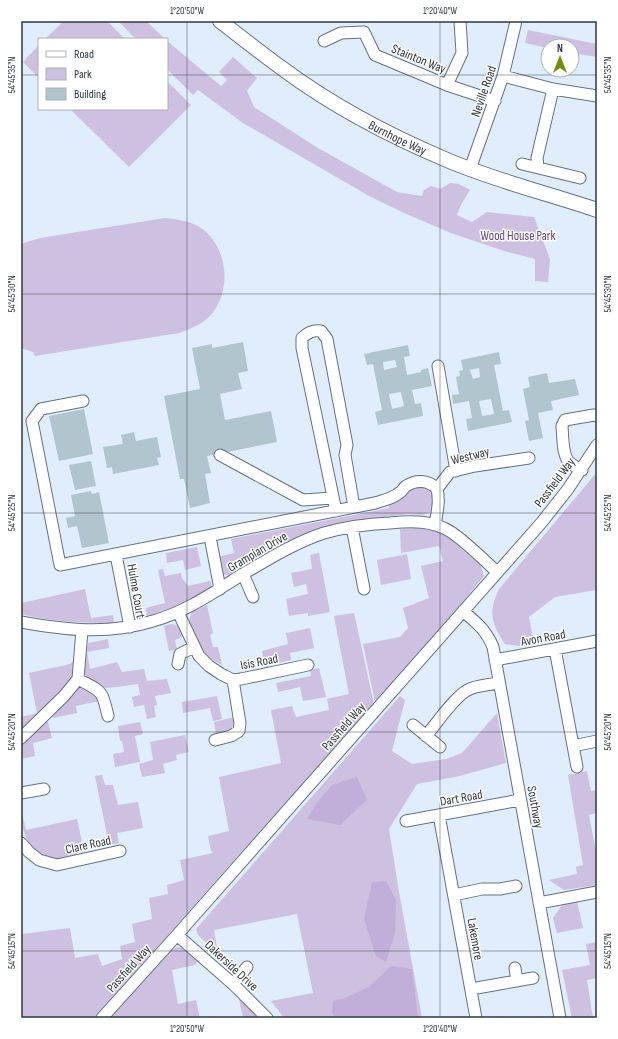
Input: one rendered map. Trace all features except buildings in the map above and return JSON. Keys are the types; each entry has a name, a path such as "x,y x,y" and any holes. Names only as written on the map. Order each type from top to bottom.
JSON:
{"main road":[{"name":"Burnhope Way","path":"220,21 283,70 348,111 392,135 470,169 597,210"}],"street":[{"name":"Stainton Way","path":"447,85 462,53 460,21"},
{"name":"Neville Road","path":"470,169 503,76 516,21"},
{"name":"Stainton Way","path":"324,41 341,33 364,32 375,55 447,85 495,101"},
{"path":"503,76 553,89 597,96"},
{"path":"538,167 537,158 553,89"},
{"path":"522,164 580,178"},
{"path":"336,510 302,348 302,338 307,333 314,330 321,331 327,339 347,445 344,455 354,507"},
{"path":"438,366 456,471"},
{"path":"83,401 41,410 32,421 60,565 390,499 415,482 432,483 437,489 439,505 435,525"},
{"path":"582,470 567,460 562,426 565,420 594,415 597,416"},
{"name":"Passfield Way","path":"102,1018 542,522 582,470 597,445"},
{"path":"220,455 303,500 333,498"},
{"name":"Westway","path":"437,489 450,472 476,466 528,458"},
{"name":"Grampian Drive","path":"21,622 42,626 82,630 130,628 178,612 298,544 325,533 352,527 409,521 435,525 451,532 497,572"},
{"path":"352,527 364,589"},
{"path":"211,542 220,589"},
{"name":"Hulme Court","path":"117,560 130,628"},
{"path":"243,574 253,597"},
{"name":"Southway","path":"463,611 477,622 488,635 492,647 560,1018"},
{"name":"Isis Road","path":"178,612 199,656 209,666 233,680 308,664"},
{"path":"21,738 64,696 78,679 82,630"},
{"name":"Avon Road","path":"495,660 597,641"},
{"path":"178,664 180,654 194,647"},
{"path":"555,649 577,767"},
{"path":"78,679 99,690 104,699 108,716"},
{"path":"215,740 231,736 238,731 240,723 233,680"},
{"path":"426,736 459,697 466,691 477,687 499,683"},
{"path":"413,725 440,747"},
{"path":"573,746 597,741"},
{"path":"21,793 44,789"},
{"name":"Dart Road","path":"406,821 520,800"},
{"name":"Lakemore","path":"439,815 476,1018"},
{"name":"Clare Road","path":"21,843 39,860 58,865 76,865 120,851"},
{"path":"454,895 482,889 500,890 516,886"},
{"path":"539,903 597,892"},
{"name":"Oakerside Drive","path":"177,935 233,984 267,1018"},
{"path":"233,984 247,967"},
{"path":"515,968 517,981"},
{"path":"471,989 533,978"}],"green space":[{"path":"64,21 107,21 124,38 46,38"},
{"path":"118,21 146,21 164,38 135,38"},
{"path":"528,30 567,38 540,38 540,46 525,43"},
{"path":"580,41 597,44 597,57 580,54"},
{"name":"Wood House Park","path":"168,42 221,86 227,80 219,72 233,57 257,78 247,91 254,107 318,148 397,192 422,196 424,190 431,186 440,189 450,183 459,184 470,190 457,215 472,222 487,212 534,217 550,259 548,282 535,281 535,259 504,251 451,233 404,213 369,196 243,123 198,90 193,95 168,70"},
{"path":"38,46 38,77 23,62"},
{"path":"168,82 191,105 129,167 71,110 168,110"},
{"path":"165,218 182,220 198,226 207,233 220,252 223,263 224,286 221,298 213,313 209,317 195,327 179,333 35,356 33,352 21,348 21,244 40,238"},
{"path":"597,472 597,590 555,597 529,617 534,644 519,646 505,644 494,623 492,611 499,589"},
{"path":"423,484 434,491 435,506 431,512 423,515 409,514 369,519 313,532 291,540 230,576 222,574 217,557 234,553 231,539 389,508 388,503 405,494 411,488"},
{"path":"422,527 438,532 451,540 481,566 484,576 375,702 363,644 400,637 408,628 403,608 429,598 421,566 443,561 439,546 401,553 400,529"},
{"path":"197,547 201,566 185,570 183,560 167,563 166,553"},
{"path":"319,553 330,612 308,616 308,613 289,616 286,599 308,594 306,584 294,587 291,573 312,569 310,555"},
{"path":"407,554 411,579 381,585 377,560"},
{"path":"163,569 165,576 181,573 182,578 188,586 210,581 212,587 180,604 147,616 146,608 165,603 158,570"},
{"path":"85,589 91,618 113,615 114,623 67,622 21,614 21,603"},
{"path":"207,605 213,633 210,635 213,647 218,647 222,665 204,655 188,621 192,612"},
{"path":"354,613 374,704 228,867 96,1018 21,1018 21,934 70,928 75,958 98,954 102,966 122,959 120,946 135,942 132,924 152,919 149,898 168,894 167,885 184,880 180,860 213,853 211,851 208,836 229,831 219,777 281,763 271,710 292,706 296,717 329,710 327,699 349,694 334,616"},
{"path":"171,624 178,626 184,636 175,640 177,650 169,651 164,626"},
{"path":"310,628 314,648 290,653 291,660 269,665 266,670 262,651 288,644 286,633"},
{"path":"108,639 109,648 87,652 90,669 117,662 122,672 144,669 147,681 167,679 171,693 155,696 157,705 154,706 156,717 147,719 144,705 134,707 132,697 140,695 138,684 105,688 92,682 85,674 84,671 88,643"},
{"path":"74,660 75,671 65,691 21,734 21,717 37,713 29,673 70,664"},
{"path":"319,668 326,697 303,701 300,687 278,692 276,683 311,676 310,670"},
{"path":"78,688 90,692 100,701 76,706 77,713 53,718 52,716"},
{"path":"217,696 222,719 213,721 210,708 183,713 182,702"},
{"path":"400,696 405,700 392,751 412,764 446,759 462,753 497,713 506,763 460,776 417,784 389,829 422,1018 284,1018 271,1001 313,993 297,914 214,930 218,954 198,935 196,929"},
{"path":"235,717 233,726 230,730 216,736 214,722"},
{"path":"44,722 48,722 52,738 33,743 35,756 21,759 21,747 27,738"},
{"path":"140,722 143,734 135,736 140,762 115,767 113,754 124,752 122,741 120,741 118,726"},
{"path":"185,735 189,752 176,755 177,760 163,764 165,773 142,777 139,764 153,760 150,742"},
{"path":"587,771 591,791 597,790 597,813 589,815 597,857 597,885 564,890 549,880 577,874 576,867 583,865 568,775"},
{"path":"102,775 105,785 113,785 118,805 138,802 143,828 117,833 119,843 109,845 95,776"},
{"path":"21,810 26,830 77,819 84,851 59,858 41,855 30,844 26,836 21,819"},
{"path":"577,901 583,928 557,933 553,918 562,905"},
{"path":"597,942 597,978 587,980 593,1018 572,1018 562,970 590,965 586,944"},
{"path":"177,947 183,948 198,960 195,965 172,970 178,1004 196,1000 200,1018 111,1018 166,954"},
{"path":"239,999 241,999 263,1018 243,1018"}],"shaded area":[{"path":"357,777 367,800 340,825 307,819 316,804 332,785"},
{"path":"386,881 396,900 395,933 386,962 376,956 364,919 372,882"},
{"path":"391,966 412,969 418,1018 335,1018 332,1012 333,1001 345,998 369,987"}]}
